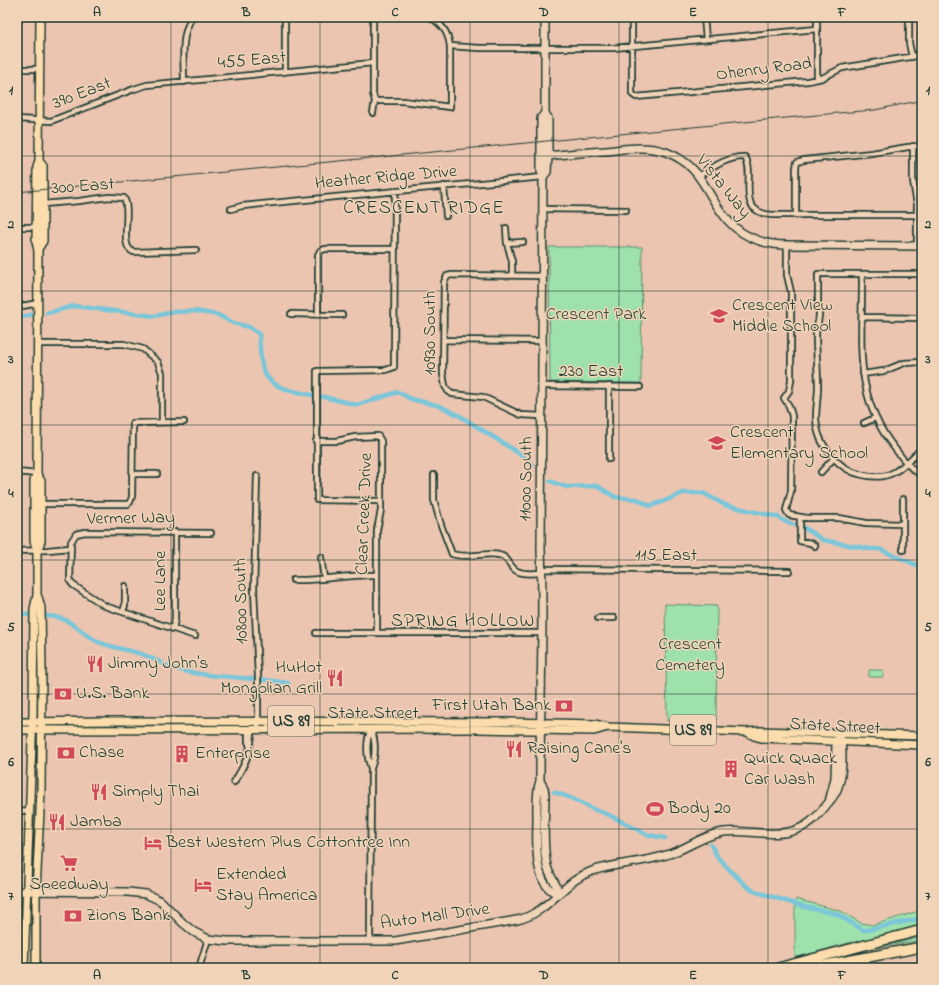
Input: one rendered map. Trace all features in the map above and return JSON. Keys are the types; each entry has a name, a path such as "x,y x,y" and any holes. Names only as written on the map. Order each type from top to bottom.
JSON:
{"highway":[{"path":"778,968 922,930"},
{"path":"809,968 922,947"}],"main road":[{"path":"24,968 32,730 34,609 37,595 37,551 34,541 34,481 37,474 38,249 36,241 36,167 39,161 40,17"},
{"path":"38,249 43,240 43,166 39,161"},
{"path":"37,474 41,481 41,542 37,551"},
{"path":"36,968 36,891 41,791 41,608 37,595"},
{"path":"34,618 37,625 37,644 41,647"},
{"path":"157,729 174,726 221,726 224,725 226,721"},
{"name":"State Street","path":"17,722 226,721 254,726 371,729 594,724 608,727 922,736"},
{"name":"State Street","path":"17,730 157,729 254,726 314,722 540,726"},
{"name":"State Street","path":"747,732 757,738 922,745"},
{"path":"914,745 916,741 922,741"}],"street":[{"path":"184,82 184,39 192,17"},
{"path":"285,17 285,72"},
{"path":"373,17 373,94 375,101 373,113"},
{"path":"375,101 398,101 450,107 449,40 445,29 438,22 429,17"},
{"name":"11000 South","path":"543,177 547,172 548,156 548,118 545,113 545,17"},
{"path":"632,17 632,47"},
{"path":"704,17 706,39"},
{"path":"817,17 817,79"},
{"path":"909,17 909,43 912,57"},
{"path":"450,46 479,48 613,48 817,29"},
{"name":"Ohenry Road","path":"632,47 632,94 634,97 804,82 817,79 842,68 922,55"},
{"name":"455 East","path":"134,88 147,85 373,64"},
{"path":"17,69 40,69"},
{"name":"390 East","path":"17,119 51,121 134,88"},
{"name":"11000 South","path":"545,113 541,118 541,171 543,177 542,633 540,781 537,791 537,852 538,863 547,886 552,891 560,894"},
{"path":"913,146 913,181 917,199 919,246"},
{"path":"796,215 796,168 798,162 804,160 922,146"},
{"name":"Vista Way","path":"548,156 630,148 648,148 675,156 699,176 722,213 735,228 745,235 761,242 787,246 919,246"},
{"path":"699,176 728,160 745,157 748,164 748,195 756,209 768,215 917,215"},
{"name":"Heather Ridge Drive","path":"232,209 242,206 543,177"},
{"path":"444,186 446,216"},
{"path":"381,501 317,500 317,371 386,370 394,367 395,191"},
{"name":"300 East","path":"43,204 109,197 124,198 126,200 127,212 127,248 130,251 196,250"},
{"path":"543,209 626,210"},
{"path":"17,226 36,227"},
{"path":"506,228 507,243 512,257 512,275 543,276"},
{"path":"507,243 523,242"},
{"path":"787,246 787,272 791,292 791,382 789,391 784,398 790,406 792,416 791,491 786,510 789,515 800,517 839,518 873,524 903,524"},
{"path":"318,314 318,255 320,251 325,249 395,249"},
{"path":"922,274 818,274 819,314 816,329 818,389 816,423 819,436 823,444 834,458 849,471 861,475 881,476 892,474 907,463 922,448"},
{"path":"862,274 861,354 866,392 875,418 889,442 907,463 922,475"},
{"name":"10930 South","path":"512,275 452,275 447,276 444,280 444,382 450,393 455,395 483,397 521,415 542,416"},
{"path":"17,307 38,303"},
{"path":"291,314 342,314"},
{"path":"862,317 922,318"},
{"path":"444,340 543,341"},
{"path":"38,344 124,344 143,349 158,362 162,373 162,422"},
{"path":"863,374 884,372 904,363 922,362"},
{"name":"230 East","path":"542,386 640,387"},
{"path":"609,386 609,459"},
{"path":"864,423 875,418"},
{"path":"41,504 128,504 132,500 133,423 184,422"},
{"name":"Clear Creek Drive","path":"316,441 337,441 355,436 378,436 381,443 381,513 378,526 377,633"},
{"path":"822,472 834,458"},
{"path":"17,472 37,474"},
{"path":"132,474 157,474"},
{"name":"115 East","path":"434,475 434,500 441,525 452,554 465,556 498,555 505,557 516,571 523,573 542,571 789,571"},
{"name":"10800 South","path":"234,782 245,763 250,748 248,740 254,726 258,682 254,590 257,476"},
{"path":"903,499 903,550"},
{"path":"800,517 800,541 809,542 815,546"},
{"name":"Vermer Way","path":"17,551 70,548 76,534 85,532 211,533"},
{"name":"Lee Lane","path":"173,628 175,619 175,532"},
{"path":"70,548 71,583 105,606 195,636"},
{"path":"322,557 324,578"},
{"path":"293,580 356,574 377,575"},
{"path":"123,612 125,605 125,586"},
{"path":"598,618 614,618"},
{"path":"316,633 542,633"},
{"path":"370,941 371,768 368,761 368,736 371,729"},
{"name":"Auto Mall Drive","path":"17,892 128,892 146,894 161,901 188,928 208,939 227,941 395,941 524,919 542,909 572,882 592,871 677,852 712,834 728,832 778,833 805,826 815,819 837,792 841,777 839,733"},
{"path":"17,811 29,811"},
{"path":"17,886 26,891"},
{"path":"199,968 208,939"}],"green space":[{"name":"Crescent Park","path":"549,247 642,247 641,383 550,382"},
{"name":"Crescent Cemetery","path":"665,604 717,606 716,723 667,721"},
{"path":"869,670 883,670 883,677 869,677"},
{"path":"796,899 841,911 861,923 873,925 922,910 922,927 853,944 852,942 795,958"},
{"path":"922,937 922,940 875,948"}],"waterway":[{"path":"47,313 74,306 154,316 174,312 195,311 218,315 233,323 249,327 259,334 263,369 266,376 271,381 291,391 313,395"},
{"path":"17,318 31,315"},
{"path":"320,396 357,405 398,392 411,399 440,406 460,416 517,452 533,465"},
{"path":"550,481 566,487 597,486 615,497 637,499 650,506 683,493 703,493 725,505 778,517 795,525"},
{"path":"803,527 823,540 870,549 879,549 921,567"},
{"path":"17,613 29,615"},
{"path":"45,616 55,617 69,622 101,643 142,654 176,669 218,676 288,683"},
{"path":"554,792 609,815 648,835 665,838"},
{"path":"711,845 718,858 746,886 754,891 805,907 837,914 863,930 922,918"}],"tram line":[{"path":"17,192 875,110 922,100"}],"place":[{"name":"Crescent View Middle School","path":"719,316"},
{"name":"Crescent Elementary School","path":"717,443"},
{"name":"Jimmy John's","path":"95,664"},
{"name":"HuHot Mongolian Grill","path":"335,678"},
{"name":"U.S. Bank","path":"63,694"},
{"name":"First Utah Bank","path":"564,706"},
{"name":"Raising Cane's","path":"514,749"},
{"name":"Chase","path":"66,753"},
{"name":"Enterprise","path":"182,754"},
{"name":"Quick Quack Car Wash","path":"731,769"},
{"name":"Simply Thai","path":"99,792"},
{"name":"Body 20","path":"655,809"},
{"name":"Jamba","path":"57,822"},
{"name":"Best Western Plus Cottontree Inn","path":"153,843"},
{"name":"Speedway","path":"69,863"},
{"name":"Extended Stay America","path":"203,885"},
{"name":"Zions Bank","path":"73,916"}],"district":[{"name":"CRESCENT RIDGE","path":"424,208"},
{"name":"SPRING HOLLOW","path":"463,621"}]}
